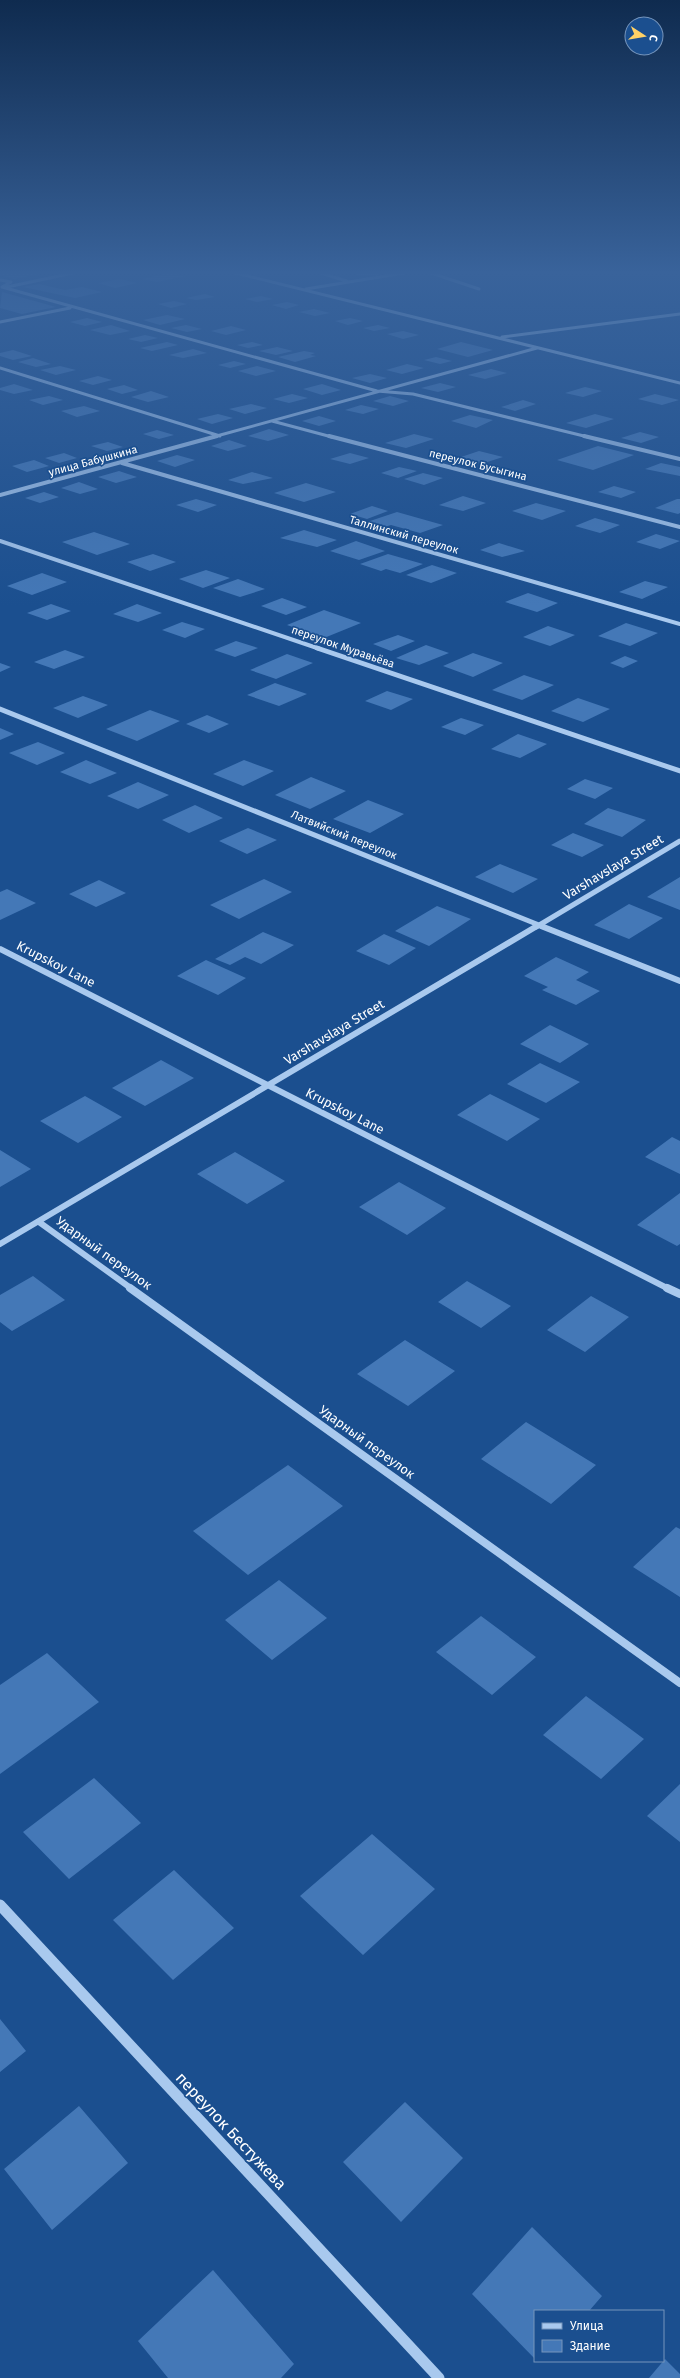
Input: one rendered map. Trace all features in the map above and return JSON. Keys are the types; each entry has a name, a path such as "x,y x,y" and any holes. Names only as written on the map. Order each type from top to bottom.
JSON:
{"street":[{"path":"52,384 220,436"},
{"path":"352,384 378,391 413,394 680,459"},
{"name":"улица Бабушкина","path":"0,495 122,463 404,384"},
{"name":"переулок Бусыгина","path":"272,421 680,527"},
{"name":"Таллинский переулок","path":"122,463 680,624"},
{"name":"переулок Муравьёва","path":"0,541 680,771"},
{"name":"Латвийский переулок","path":"0,709 680,981"},
{"name":"Varshavslaya Street","path":"0,1244 680,841"},
{"name":"Krupskoy Lane","path":"0,949 680,1294"},
{"name":"Ударный переулок","path":"39,1222 680,1683"},
{"name":"переулок Бестужева","path":"0,1905 439,2378"}],"building":[{"path":"14,384 33,390 14,394 0,390 0,388"},
{"path":"322,384 341,390 322,395 303,389"},
{"path":"436,384 456,387 438,392 421,388"},
{"path":"124,385 138,390 122,394 107,389"},
{"path":"585,387 602,391 583,397 565,393"},
{"path":"151,391 169,397 148,402 131,397"},
{"path":"292,394 308,398 289,403 273,399"},
{"path":"655,394 679,400 662,405 638,399"},
{"path":"49,396 63,400 43,405 29,400"},
{"path":"390,396 409,401 393,406 373,401"},
{"path":"523,400 536,404 515,411 501,407"},
{"path":"251,404 267,408 245,414 229,409"},
{"path":"361,405 379,409 363,414 345,410"},
{"path":"84,406 100,411 77,417 61,411"},
{"path":"218,414 233,418 212,424 197,419"},
{"path":"595,414 614,419 586,428 566,423"},
{"path":"470,415 493,420 476,428 451,421"},
{"path":"319,416 336,421 319,426 302,421"},
{"path":"269,429 289,435 268,441 248,436"},
{"path":"157,430 174,435 159,439 143,434"},
{"path":"640,432 659,437 641,443 621,438"},
{"path":"414,434 434,439 406,448 385,443"},
{"path":"229,440 247,446 228,451 211,446"},
{"path":"108,442 123,447 107,451 91,446"},
{"path":"598,446 634,455 593,470 557,460"},
{"path":"479,451 503,457 481,464 458,458"},
{"path":"64,453 77,458 59,463 45,458"},
{"path":"350,453 369,458 350,464 330,459"},
{"path":"177,455 195,460 175,467 157,461"},
{"path":"34,460 49,466 27,472 12,466"},
{"path":"661,463 680,467 680,476 645,469"},
{"path":"399,467 417,471 398,478 381,473"},
{"path":"119,471 137,477 116,483 98,477"},
{"path":"252,472 273,478 243,484 228,480"},
{"path":"423,473 443,478 424,485 404,479"},
{"path":"79,482 98,489 80,494 61,488"},
{"path":"306,483 336,492 304,502 274,493"},
{"path":"614,486 636,492 621,498 598,492"},
{"path":"44,492 59,497 40,503 25,498"},
{"path":"463,496 486,503 463,511 439,505"},
{"path":"196,499 217,505 198,512 176,505"},
{"path":"680,499 680,513 678,514 655,508"},
{"path":"536,503 566,511 542,520 512,511"},
{"path":"372,506 388,511 367,519 350,514"},
{"path":"397,512 443,525 420,533 391,525 381,528 364,523"},
{"path":"595,518 620,525 600,533 575,526"},
{"path":"304,530 337,540 317,547 280,538"},
{"path":"94,532 130,544 97,555 62,542"},
{"path":"656,534 680,541 660,549 636,542"},
{"path":"356,541 385,551 359,560 330,551"},
{"path":"499,543 525,551 502,557 480,550"},
{"path":"153,554 176,562 150,571 127,562"},
{"path":"388,554 423,564 400,573 386,569 381,571 360,564"},
{"path":"432,565 457,573 431,583 406,575"},
{"path":"206,570 230,578 203,588 179,579"},
{"path":"42,573 67,582 32,595 7,586"},
{"path":"238,579 265,589 240,597 213,588"},
{"path":"645,581 668,587 642,599 619,592"},
{"path":"528,593 558,603 537,612 505,602"},
{"path":"282,598 307,607 286,615 261,606"},
{"path":"51,604 71,611 47,620 27,613"},
{"path":"137,604 162,613 138,622 113,614"},
{"path":"324,610 361,623 324,638 287,625"},
{"path":"182,622 205,629 185,638 162,630"},
{"path":"626,623 658,633 630,646 598,636"},
{"path":"548,626 575,635 550,646 523,637"},
{"path":"398,635 415,641 391,651 373,644"},
{"path":"236,641 258,648 235,657 214,650"},
{"path":"426,645 449,653 419,665 396,658"},
{"path":"65,650 85,657 54,669 34,662"},
{"path":"473,653 503,663 473,677 443,666"},
{"path":"287,654 313,663 276,679 250,670"},
{"path":"625,656 638,661 623,668 610,663"},
{"path":"0,663 11,667 0,672"},
{"path":"524,675 554,685 522,700 492,690"},
{"path":"275,683 307,694 279,706 247,695"},
{"path":"387,691 413,699 391,710 365,701"},
{"path":"83,696 108,705 78,718 53,708"},
{"path":"578,698 610,709 583,722 551,711"},
{"path":"150,710 180,721 137,741 106,729"},
{"path":"207,715 229,724 209,733 186,724"},
{"path":"461,718 484,725 465,735 441,727"},
{"path":"0,728 14,734 0,740"},
{"path":"518,734 547,744 520,758 491,749"},
{"path":"38,742 65,753 37,765 9,753"},
{"path":"86,760 117,773 90,784 60,772"},
{"path":"244,760 274,771 243,786 213,774"},
{"path":"311,777 346,791 310,809 275,795"},
{"path":"585,779 613,788 595,799 567,789"},
{"path":"138,782 169,795 138,809 107,796"},
{"path":"368,800 404,814 370,833 333,819"},
{"path":"195,805 223,818 189,833 162,820"},
{"path":"608,808 646,820 622,837 584,824"},
{"path":"248,828 277,840 247,854 219,841"},
{"path":"573,833 604,845 582,857 551,845"},
{"path":"500,864 538,879 513,893 475,877"},
{"path":"680,877 680,910 647,897"},
{"path":"264,879 292,892 239,919 210,905"},
{"path":"99,880 126,893 96,907 69,894"},
{"path":"7,889 36,903 0,920 0,892"},
{"path":"629,904 663,918 629,939 594,925"},
{"path":"437,906 471,919 429,946 395,931"},
{"path":"263,932 294,945 261,964 245,957 230,965 215,959"},
{"path":"384,934 416,948 389,965 356,951"},
{"path":"556,957 589,972 576,980 600,991 576,1005 542,990 548,987 524,976"},
{"path":"206,960 246,978 218,995 177,976"},
{"path":"550,1025 589,1044 560,1063 520,1044"},
{"path":"161,1060 194,1078 145,1106 112,1088"},
{"path":"540,1063 580,1082 546,1103 507,1084"},
{"path":"490,1094 540,1119 507,1141 457,1115"},
{"path":"85,1096 122,1117 78,1143 40,1121"},
{"path":"672,1137 680,1141 680,1174 645,1157"},
{"path":"0,1150 31,1169 0,1187"},
{"path":"235,1152 285,1181 247,1204 197,1174"},
{"path":"399,1182 446,1208 407,1235 359,1207"},
{"path":"680,1193 680,1244 677,1246 637,1225"},
{"path":"33,1276 65,1300 12,1331 0,1322 0,1295"},
{"path":"467,1281 511,1306 481,1328 438,1302"},
{"path":"591,1296 629,1317 585,1352 547,1330"},
{"path":"405,1340 455,1371 408,1406 357,1374"},
{"path":"526,1422 596,1465 551,1504 481,1459"},
{"path":"288,1465 343,1506 248,1575 193,1531"},
{"path":"676,1527 680,1529 680,1597 633,1567"},
{"path":"279,1580 327,1618 272,1660 225,1620"},
{"path":"481,1616 536,1657 492,1695 436,1652"},
{"path":"47,1653 99,1702 0,1774 0,1685"},
{"path":"586,1696 644,1739 601,1779 543,1735"},
{"path":"94,1778 141,1823 69,1879 23,1832"},
{"path":"680,1784 680,1842 647,1816"},
{"path":"372,1834 435,1889 363,1955 300,1896"},
{"path":"174,1870 234,1928 173,1980 113,1920"},
{"path":"0,2019 26,2051 0,2072"},
{"path":"405,2102 463,2158 401,2222 343,2162"},
{"path":"79,2106 128,2163 52,2230 4,2169"},
{"path":"532,2227 602,2296 590,2310 534,2310 534,2358 472,2294"},
{"path":"213,2270 294,2364 281,2378 168,2378 138,2341"},
{"path":"665,2359 680,2374 680,2378 649,2378"}]}
